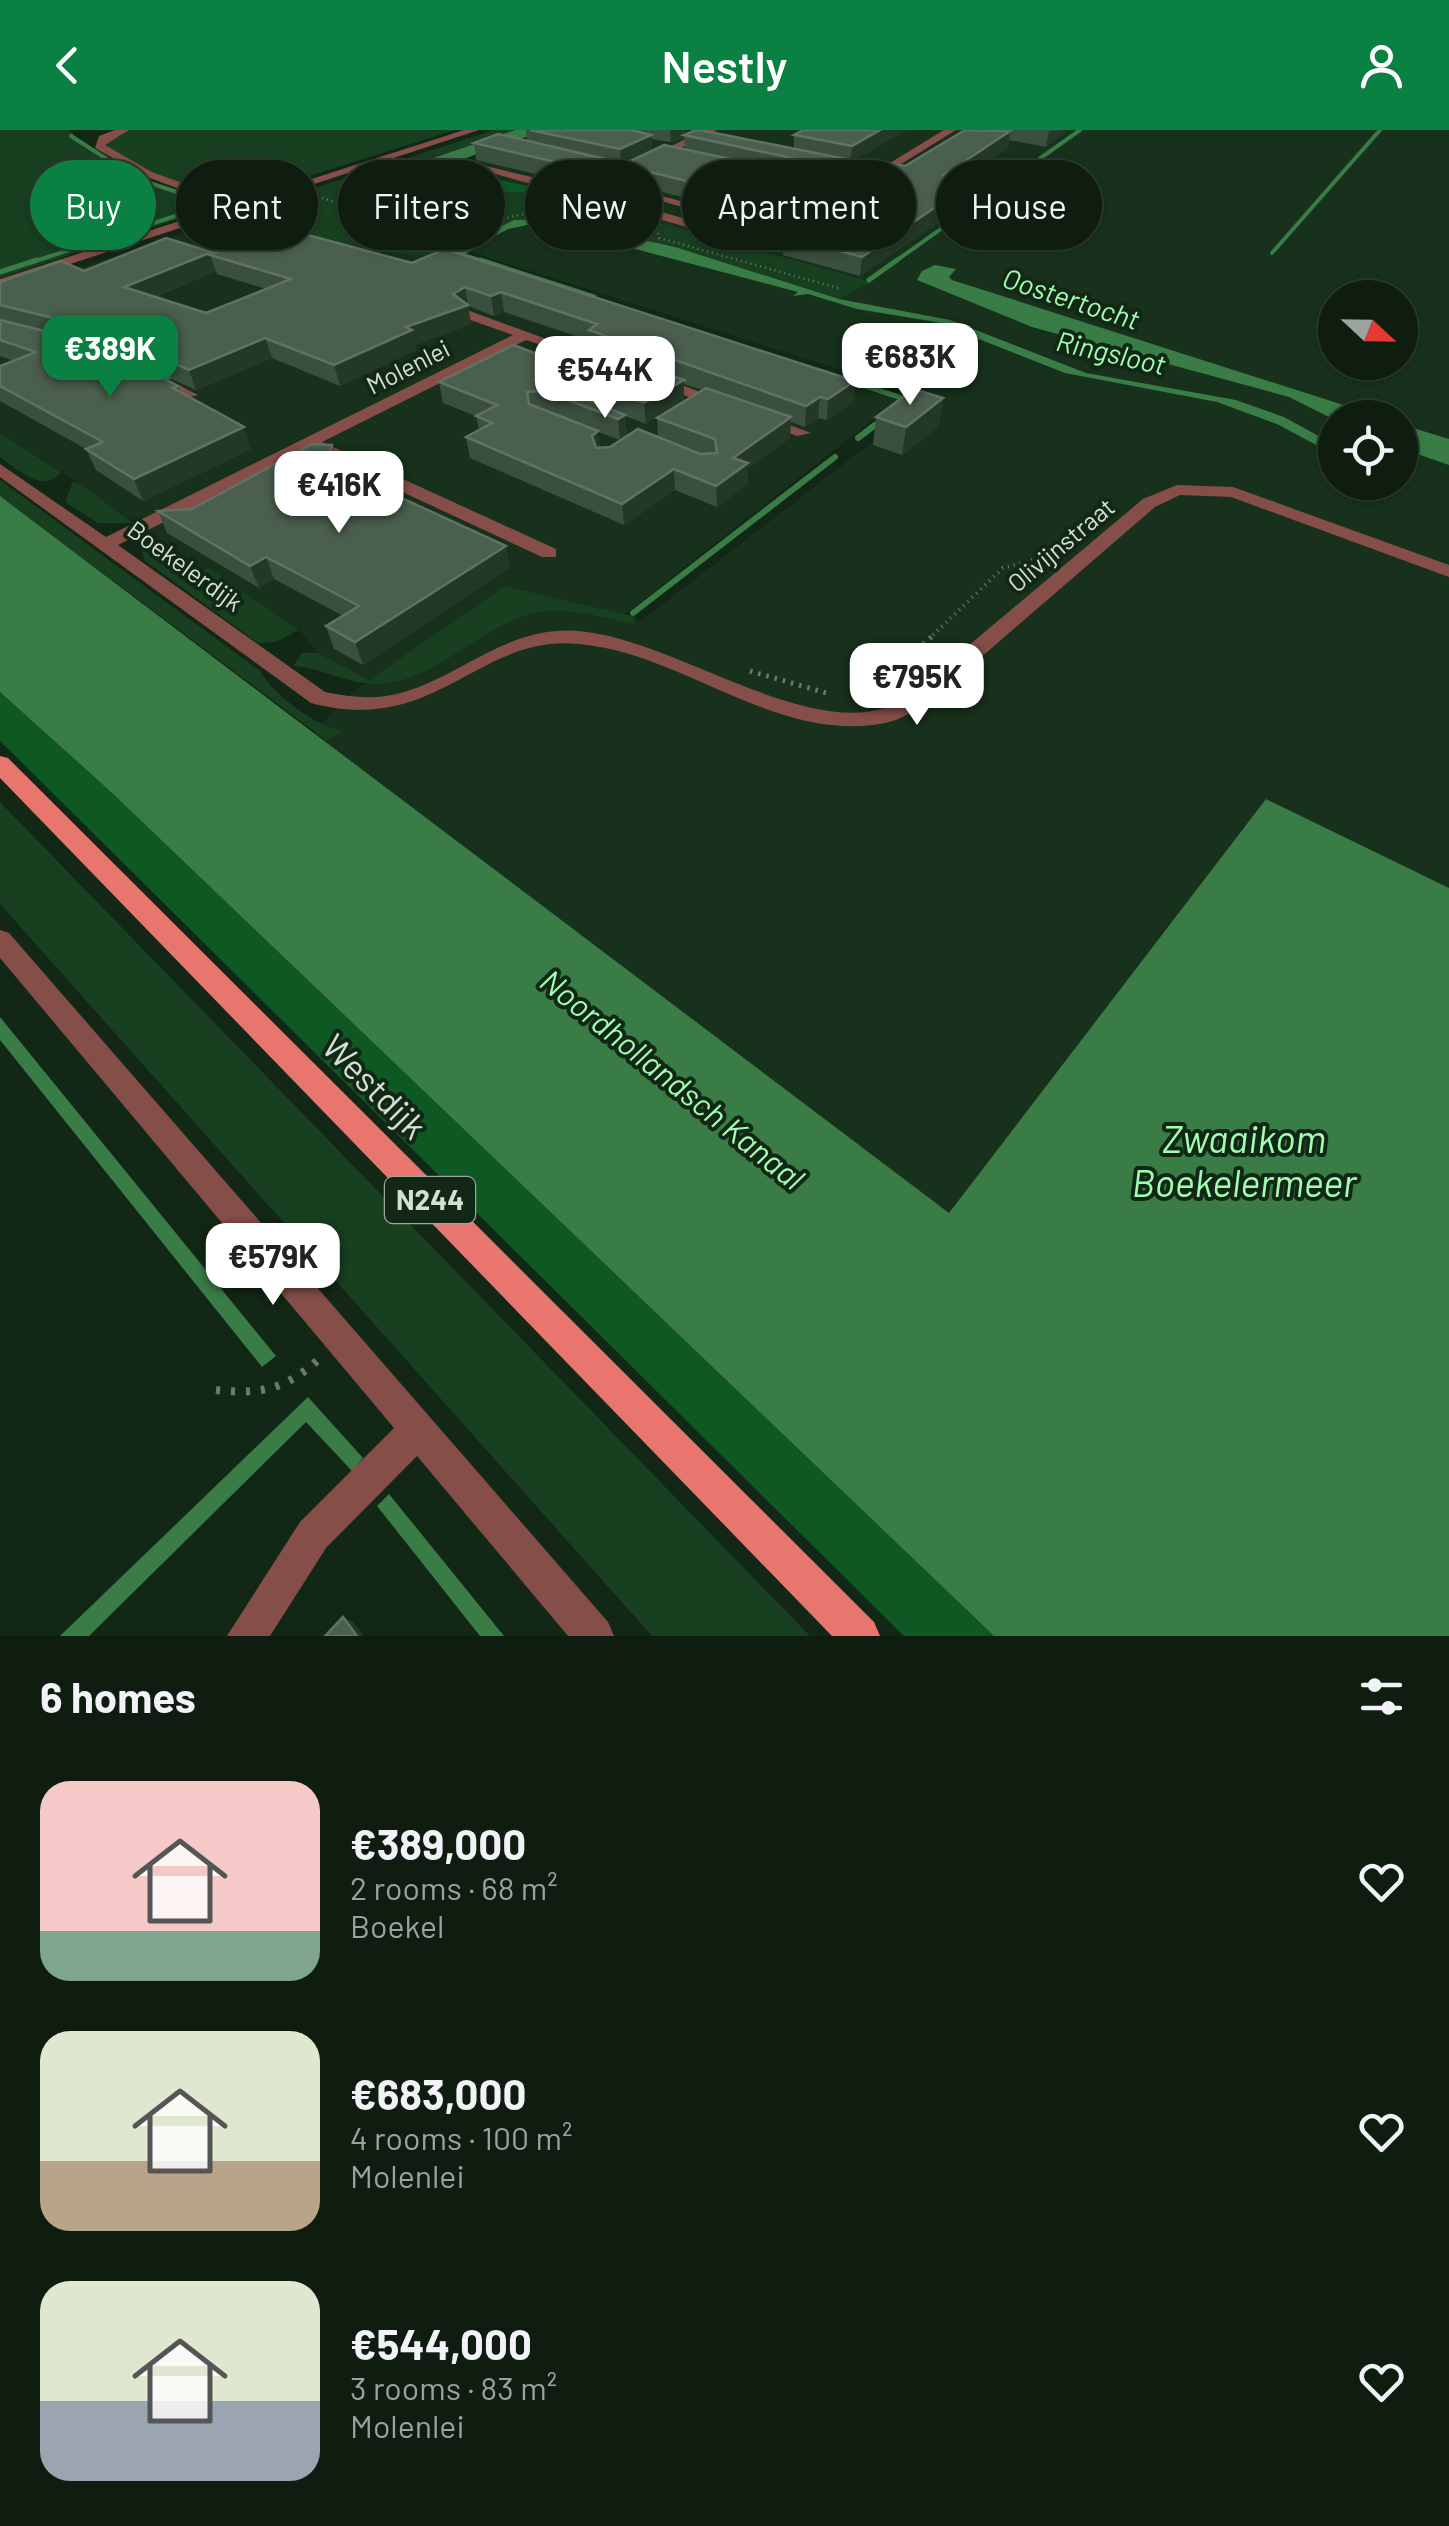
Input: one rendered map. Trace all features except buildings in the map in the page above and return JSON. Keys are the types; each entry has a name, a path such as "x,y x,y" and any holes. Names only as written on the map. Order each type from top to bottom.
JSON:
{"main road":[{"name":"Westdijk","path":"0,764 860,1636"}],"street":[{"path":"124,130 94,141 148,174 176,184"},
{"path":"318,180 474,130"},
{"path":"901,160 951,130"},
{"path":"658,160 692,139 712,136"},
{"path":"650,160 668,154"},
{"path":"662,217 680,222"},
{"path":"0,283 176,226"},
{"name":"Molenlei","path":"467,314 598,360"},
{"name":"Molenlei","path":"108,543 313,444 526,334"},
{"path":"128,366 190,396"},
{"path":"633,372 697,402 803,433"},
{"path":"313,444 548,553"},
{"name":"Boekelerdijk","path":"0,469 108,543 318,698 338,704"},
{"name":"Olivijnstraat","path":"338,704 368,708 409,700 522,641 574,636 669,661 810,712 860,719 888,716 919,699 1149,503 1176,490 1234,492 1449,571"},
{"path":"0,940 594,1636"},
{"path":"247,1636 312,1535 418,1430"}],"path":[{"path":"318,196 458,238 494,222 525,216"},
{"path":"680,222 657,236 838,288"},
{"path":"216,1390 257,1396 296,1382 340,1338"}],"shaded area":[{"path":"0,130 69,130 110,160 30,160 30,250 85,250 0,278"},
{"path":"130,130 455,130 360,160 338,160 338,167 318,173 318,160 176,160 176,183 156,176 156,160 127,160 101,144"},
{"path":"494,130 515,130 428,160 401,160"},
{"path":"552,130 1449,130 1449,1562 935,1229 306,743 342,701 369,681 318,653 299,630 209,568 201,572 81,484 0,433 0,293 134,250 156,250 156,243 176,236 176,250 318,250 318,210 338,216 338,250 441,250 898,400 624,615 641,621 929,398 465,250 505,250 505,160 468,160"},
{"path":"338,181 338,246 318,240 318,187"},
{"path":"505,181 525,186 525,192 505,192"},
{"path":"156,185 176,192 176,220 156,226"},
{"path":"505,192 525,192 525,222 505,224"},
{"path":"662,223 682,229 682,249 662,244"},
{"path":"374,250 454,250 439,258"},
{"path":"684,250 758,250 871,282 839,299"},
{"path":"0,433 61,472 46,481 22,473 0,457"},
{"path":"0,480 260,671 297,709 344,731 327,741 0,496"},
{"path":"73,482 133,523 98,523 65,502"},
{"path":"150,535 201,571 209,568 299,630 276,642 258,643 144,560 141,548"},
{"path":"505,586 636,617 632,624 564,611 522,617 429,669 389,683 352,681 293,666 302,653 318,653 369,680"},
{"path":"0,692 112,793 994,1636 904,1636 0,741"},
{"path":"0,802 810,1636 652,1636 0,904"}],"water":[{"path":"515,130 553,130 461,160 428,160"},
{"path":"525,220 525,225 505,231 505,224"},
{"path":"662,244 675,247 839,299 950,320 1086,373 1236,400 1284,417 1318,436 1318,446 1277,424 1217,402 1065,373 936,322 857,309 808,294 793,296 798,292 639,250 662,250"},
{"path":"935,265 956,269 949,277 952,280 1328,400 1318,400 1318,412 1289,397 1032,327 917,280 922,271"},
{"path":"1418,430 1449,439 1449,465 1418,454"},
{"path":"0,496 949,1213 1266,799 1449,888 1449,1636 994,1636 112,793 0,692"},
{"path":"0,1017 276,1356 262,1367 0,1040"},
{"path":"308,1397 363,1458 352,1471 306,1422 89,1636 60,1636"},
{"path":"389,1494 504,1636 480,1636 377,1506"}],"waterway":[{"path":"893,263 1080,130"},
{"path":"1272,253 1380,130"},
{"path":"29,263 213,204 138,179 71,136"},
{"path":"468,250 461,254 488,263"},
{"path":"0,272 37,260"},
{"path":"480,260 594,297"},
{"path":"869,280 897,260"},
{"path":"847,380 908,400 904,403"},
{"path":"871,428 884,418"},
{"path":"858,438 875,425"},
{"path":"633,613 835,457"}],"water label":[{"name":"Oostertocht","path":"1071,299"},
{"name":"Ringsloot","path":"1111,353"},
{"name":"Noordhollandsch Kanaal","path":"672,1080"},
{"name":"Zwaaikom Boekelermeer","path":"1244,1162"}]}
